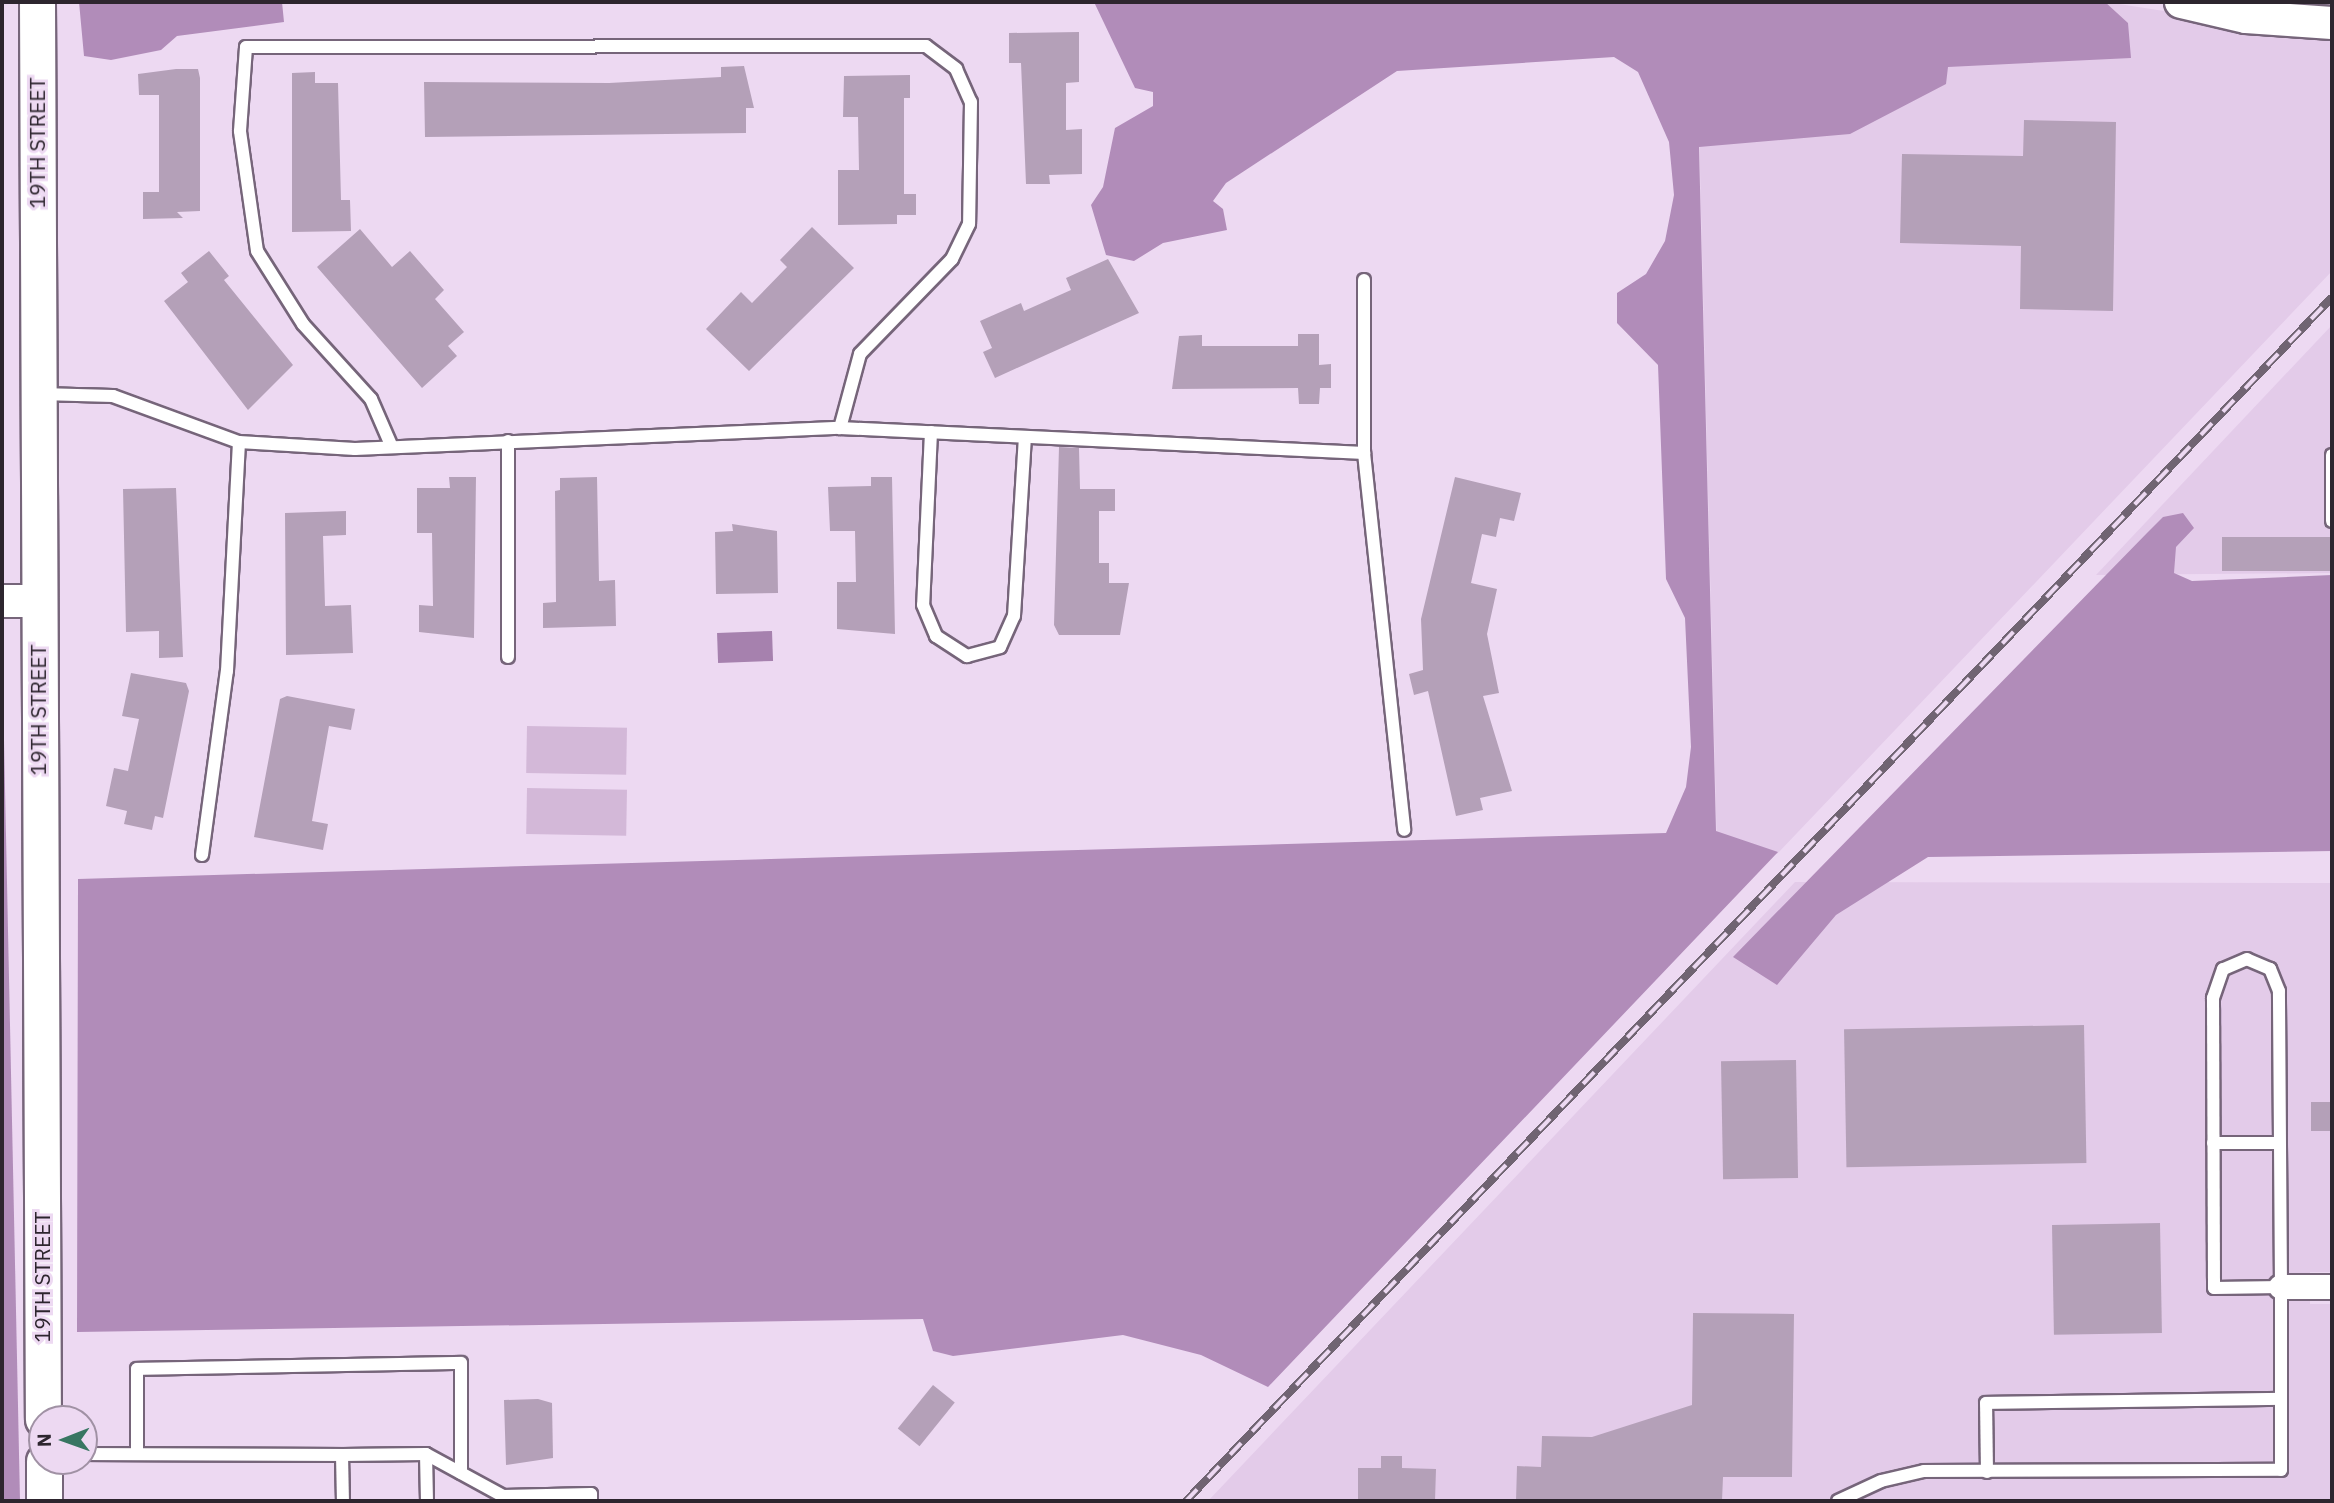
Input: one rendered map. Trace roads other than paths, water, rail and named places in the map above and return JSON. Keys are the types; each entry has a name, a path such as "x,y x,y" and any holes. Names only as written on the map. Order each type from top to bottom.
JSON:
{"main road":[{"name":"19TH STREET","path":"37,2 37,601 43,1405"},
{"path":"44,1475 44,1501"}],"street":[{"path":"2181,2 2246,17 2332,23"},
{"path":"2,601 37,601"},
{"path":"2281,1287 2332,1287"}],"lane":[{"path":"391,445 371,399 303,324 257,251 240,131 246,47 926,47 956,69 971,102 969,224 952,259 860,354 840,428"},
{"path":"1364,280 1364,453 1404,830"},
{"path":"37,394 113,396 239,442 391,445 840,428 1364,453"},
{"path":"931,432 923,605 936,636 967,656 1000,647 1014,616 1025,437"},
{"path":"508,441 508,657"},
{"path":"202,855 227,671 239,442"},
{"path":"2332,455 2332,521"},
{"path":"1838,1501 1903,1475 2281,1470 2281,1287 2278,987 2268,967 2248,959 2226,967 2214,985 2214,1288 2281,1287"},
{"path":"2213,1143 2279,1143"},
{"path":"137,1454 137,1369 461,1363 461,1473"},
{"path":"1987,1472 1986,1403 2280,1399"},
{"path":"98,1454 426,1454 503,1499 591,1494 591,1501"},
{"path":"426,1454 426,1501"},
{"path":"342,1455 343,1501"}],"railway":[{"path":"1186,1501 2332,297"}]}
